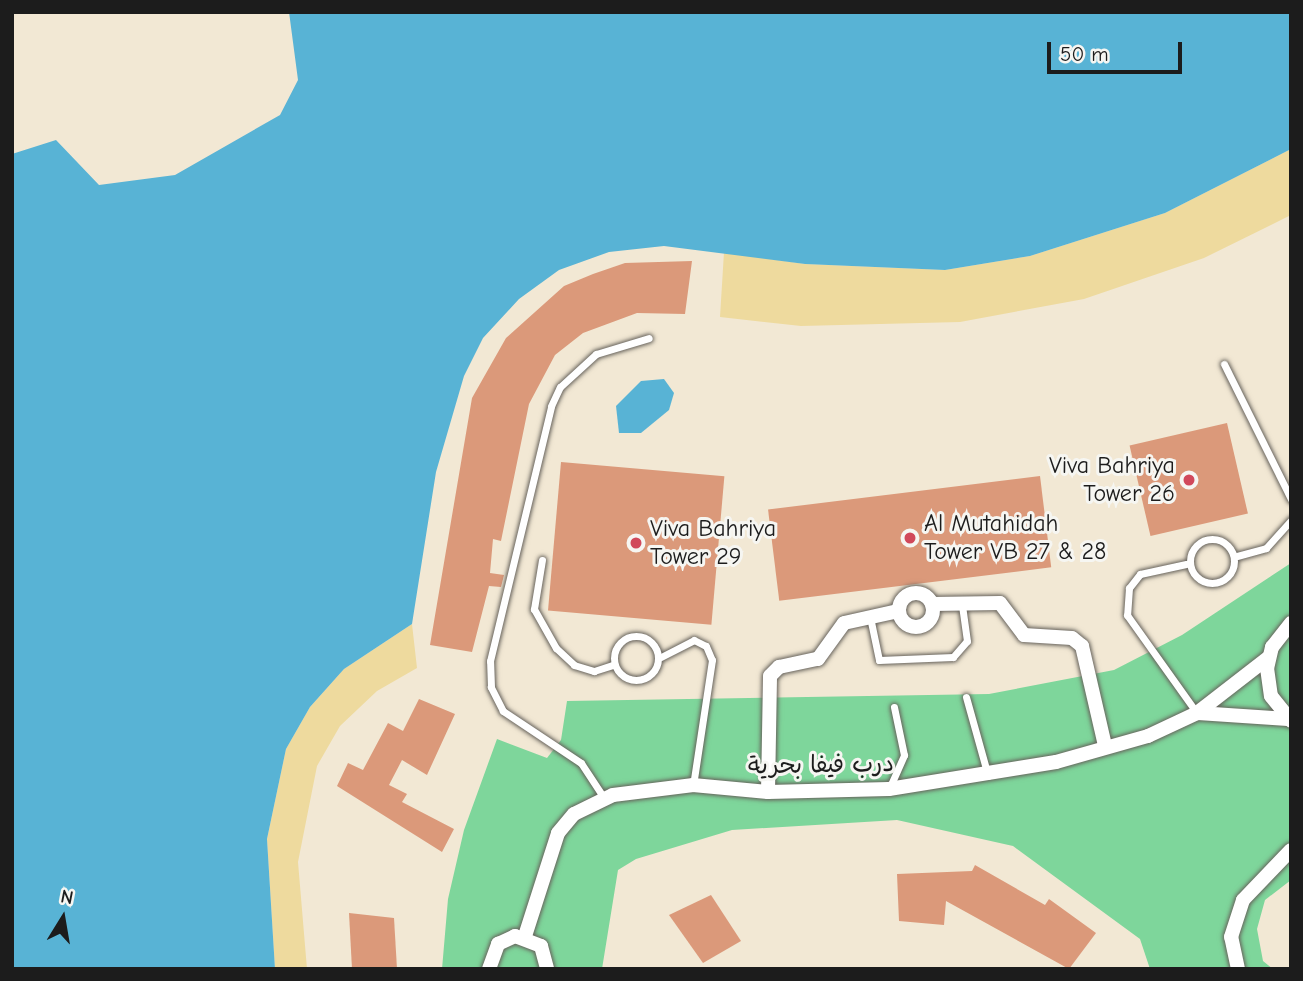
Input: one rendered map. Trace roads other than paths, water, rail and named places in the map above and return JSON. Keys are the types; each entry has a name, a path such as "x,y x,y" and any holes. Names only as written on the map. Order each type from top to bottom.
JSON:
{"street":[{"path":"768,792 770,676 779,667 818,659 844,623 898,611 908,595 926,596 932,604 928,623 919,627 909,626 898,611"},
{"path":"932,604 1000,603 1024,635 1059,634 1082,646 1105,746"},
{"name":"درب فيفا بحرية","path":"525,936 558,833 574,814 604,798 693,785 768,792 890,789 988,776 1148,736 1197,713 1268,658 1291,623"},
{"path":"1268,658 1268,687 1289,720"},
{"name":"درب فيفا بحرية","path":"1197,713 1289,720"},
{"path":"1238,969 1231,937 1243,900 1291,850"},
{"path":"489,969 498,944 525,936 541,946 547,969"}],"lane":[{"path":"604,798 567,751 530,734 503,711 491,687 490,661 551,406 560,387 596,354 649,338"},
{"path":"1224,364 1291,499"},
{"path":"1237,556 1266,548 1291,520"},
{"path":"1210,542 1232,545 1237,556 1233,569 1216,579 1196,578 1186,564 1192,551 1210,542"},
{"path":"542,560 534,609 556,648 574,665 594,671 613,666 638,678 656,670 661,657 694,640 706,646 712,660 693,785"},
{"path":"1186,564 1140,574 1129,588 1127,615 1197,713"},
{"path":"870,617 879,660 953,657 967,641 962,605"},
{"path":"613,666 611,652 626,639 653,644 661,657"},
{"path":"965,697 988,776"},
{"path":"890,789 904,755 894,707"}],"water":[{"path":"289,12 1291,12 1291,149 1165,213 1030,256 945,270 805,264 664,246 609,252 559,270 519,299 483,338 464,376 436,472 412,624 344,669 310,707 286,749 267,839 275,969 12,969 12,154 56,140 99,185 175,175 280,115 298,80"},
{"path":"664,379 674,393 669,410 641,433 619,433 616,406 641,381"}],"place":[{"name":"Viva Bahriya Tower 26","path":"1189,480"},
{"name":"Al Mutahidah Tower VB 27 & 28","path":"910,538"},
{"name":"Viva Bahriya Tower 29","path":"636,543"}]}
